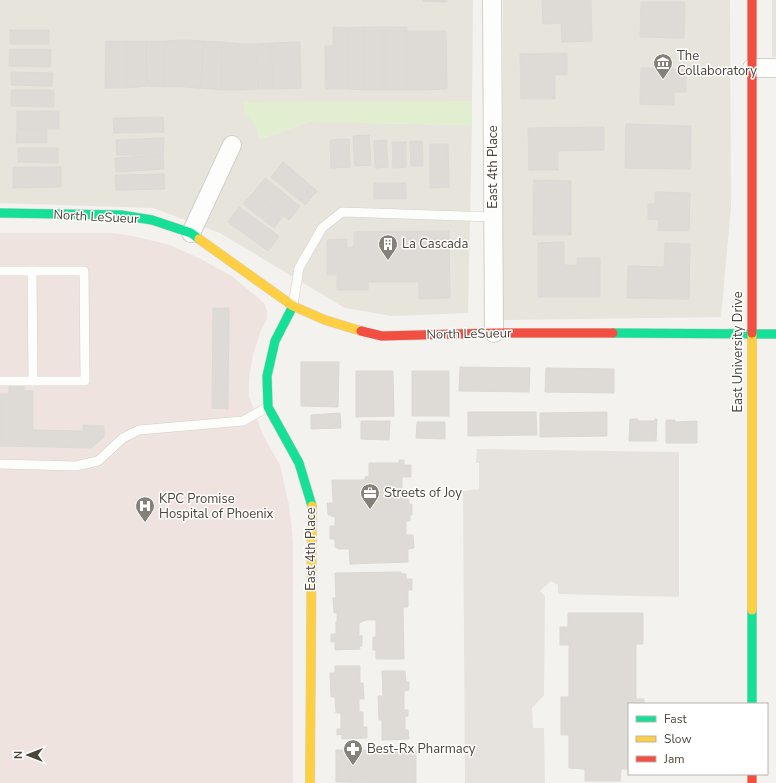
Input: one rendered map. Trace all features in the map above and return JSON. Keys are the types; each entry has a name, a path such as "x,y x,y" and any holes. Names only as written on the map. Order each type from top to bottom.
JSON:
{"street":[{"name":"East 4th Place","path":"492,0 494,333"},
{"name":"East University Drive","path":"752,0 752,703"},
{"path":"752,68 776,68"},
{"path":"191,233 232,145"},
{"name":"North LeSueur","path":"0,213 121,215 152,220 191,233 293,306 325,320 352,329 382,336 494,333 776,334"},
{"name":"East 4th Place","path":"293,306 275,341 267,376 268,407 299,463 312,503 310,783"}],"lane":[{"path":"293,306 299,268 322,228 342,212 493,217"},
{"path":"0,271 84,271 85,381 0,381"},
{"path":"32,271 33,381"},
{"path":"0,464 76,466 98,461 123,438 139,430 242,421 268,407"}],"shaded area":[{"path":"0,0 473,0 472,101 244,102 257,129 260,139 309,122 472,125 468,313 392,316 345,308 220,233 153,208 0,203"},
{"path":"503,0 730,0 731,207 721,317 503,320"},
{"path":"772,0 776,0 776,57 772,57"},
{"name":"KPC Promise Hospital of Phoenix","path":"0,233 111,233 133,236 170,245 203,260 233,277 264,303 267,311 267,319 261,330 253,355 249,380 249,396 263,435 280,465 289,505 293,541 293,783 0,783"},
{"path":"477,449 679,452 679,597 558,594 558,585 551,581 540,591 545,596 544,695 532,708 533,728 544,728 545,783 465,783 463,491 479,489 479,463 476,463"}],"green space":[{"path":"472,101 472,125 309,122 260,139 255,125 244,114 244,102"}],"building":[{"path":"447,0 447,2 423,1"},
{"path":"542,0 591,0 592,41 562,42 561,23 543,24"},
{"path":"641,2 685,2 684,38 640,37"},
{"path":"333,27 347,28 347,89 326,89 325,46 333,46"},
{"path":"365,27 365,90 347,89 347,28"},
{"path":"365,27 384,27 384,90 365,90"},
{"path":"384,27 407,27 406,90 384,90"},
{"path":"10,30 49,30 49,44 10,44"},
{"path":"406,31 423,31 423,90 406,90"},
{"path":"423,31 446,31 447,89 423,90"},
{"path":"185,40 185,87 165,87 165,41"},
{"path":"185,40 204,41 201,88 185,87"},
{"path":"106,41 126,41 126,88 105,88"},
{"path":"126,41 146,41 147,86 126,88"},
{"path":"146,41 165,41 165,87 147,86"},
{"path":"204,41 222,42 221,90 201,88"},
{"path":"222,42 240,44 241,90 221,90"},
{"path":"300,42 301,88 273,89 272,43"},
{"path":"272,43 273,89 258,89 256,44"},
{"path":"240,44 256,44 258,89 241,90"},
{"path":"10,49 51,49 50,67 9,66"},
{"path":"567,53 567,75 555,75 555,99 521,99 520,54"},
{"name":"The Collaboratory","path":"641,68 686,69 686,92 674,92 674,105 640,104"},
{"path":"11,72 53,73 52,86 11,85"},
{"path":"11,90 54,90 54,107 11,106"},
{"path":"17,111 59,111 59,129 17,129"},
{"path":"163,117 164,132 114,133 113,118"},
{"path":"626,124 691,126 690,169 625,168"},
{"path":"604,127 604,150 558,151 558,170 529,170 528,128"},
{"path":"17,129 47,130 47,143 16,143"},
{"path":"369,135 371,165 355,166 353,136"},
{"path":"164,138 163,155 117,155 116,140"},
{"path":"349,139 350,167 331,168 330,140"},
{"path":"386,140 388,167 375,168 374,141"},
{"path":"410,141 422,141 423,166 411,166"},
{"path":"392,142 406,142 406,167 393,168"},
{"path":"430,144 448,144 449,187 430,188"},
{"path":"18,148 58,148 58,163 18,162"},
{"path":"163,155 164,169 116,172 115,158"},
{"path":"283,162 317,191 305,205 271,177"},
{"path":"13,167 61,167 61,187 13,188"},
{"path":"164,174 165,189 116,190 115,175"},
{"path":"265,178 300,206 289,220 254,192"},
{"path":"534,180 571,181 571,235 533,235"},
{"path":"374,183 406,183 406,199 374,199"},
{"path":"254,192 283,216 274,228 243,204"},
{"path":"655,192 690,193 689,231 658,231 659,220 648,219 648,204 655,204"},
{"path":"239,207 279,236 268,251 228,222"},
{"name":"La Cascada","path":"449,231 450,298 419,299 419,282 368,282 368,290 337,290 337,275 327,275 327,240 347,239 347,247 354,247 354,232"},
{"path":"564,242 564,265 577,265 577,258 600,258 600,297 538,297 538,243"},
{"path":"665,243 690,244 689,299 627,298 628,266 664,267"},
{"path":"213,308 229,308 228,409 212,408"},
{"path":"301,362 339,362 338,407 301,406"},
{"path":"460,367 530,368 529,392 459,391"},
{"path":"546,368 614,369 614,393 545,392"},
{"path":"356,371 393,371 394,416 356,417"},
{"path":"412,371 449,371 449,416 412,416"},
{"path":"9,385 24,386 24,391 33,391 33,430 83,431 83,425 104,426 104,437 91,448 0,446 0,394 9,394"},
{"path":"468,412 536,412 537,435 468,436"},
{"path":"607,412 607,436 540,437 540,413"},
{"path":"340,413 341,428 311,429 311,415"},
{"path":"630,419 638,419 638,421 654,421 657,419 656,441 629,441"},
{"path":"666,420 675,420 675,422 697,421 697,443 666,443"},
{"path":"361,421 390,421 389,440 361,439"},
{"path":"417,422 445,422 445,439 416,438"},
{"name":"Streets of Joy","path":"399,460 404,460 404,465 411,465 411,477 402,477 402,499 409,499 409,504 412,504 412,515 410,515 410,521 406,521 406,535 413,535 414,548 408,549 408,562 350,564 349,549 339,549 335,547 335,539 330,539 330,526 335,526 335,516 332,517 332,515 328,515 327,503 333,503 332,480 365,480 365,477 369,476 369,463 399,463"},
{"path":"401,572 401,574 406,574 406,579 412,579 412,590 408,590 408,607 403,607 404,659 376,659 376,650 373,650 373,637 376,637 376,620 366,620 359,623 359,637 362,635 362,646 359,646 360,649 335,650 335,642 331,642 331,634 336,634 337,622 337,613 334,613 333,598 336,598 335,573"},
{"path":"568,613 643,613 643,644 636,644 636,699 644,699 644,703 628,703 628,769 621,769 620,781 585,781 585,769 569,768 569,735 561,735 561,697 569,697 569,645 560,645 560,627 568,627"},
{"path":"335,666 360,666 360,683 363,683 364,699 359,699 359,712 363,712 363,727 367,727 367,738 342,739 342,734 337,735 337,729 341,729 341,713 336,713 335,697 331,697 330,673 335,673"},
{"path":"382,671 405,671 406,682 409,682 409,690 404,691 404,710 408,710 408,716 405,716 405,730 408,730 409,739 382,740 382,720 379,720 378,696 383,696"},
{"path":"336,750 416,751 416,783 336,782"}],"traffic: fast":[{"path":"0,213 121,215 152,220 191,233 199,239"},
{"path":"293,306 275,341 267,376 268,407 299,463 312,506"},
{"path":"613,333 776,334"},
{"path":"752,610 752,703"}],"traffic: slow":[{"path":"199,239 293,306 325,320 361,331"},
{"path":"752,333 752,610"},
{"path":"310,783 312,506"}],"traffic: jam":[{"path":"752,0 752,333"},
{"path":"361,331 382,336 494,333 613,333"},
{"path":"752,775 752,783"}],"place":[{"name":"The Collaboratory","path":"663,80"},
{"name":"La Cascada","path":"388,261"},
{"name":"Streets of Joy","path":"370,510"},
{"name":"KPC Promise Hospital of Phoenix","path":"145,523"},
{"name":"Best-Rx Pharmacy","path":"353,766"}]}
